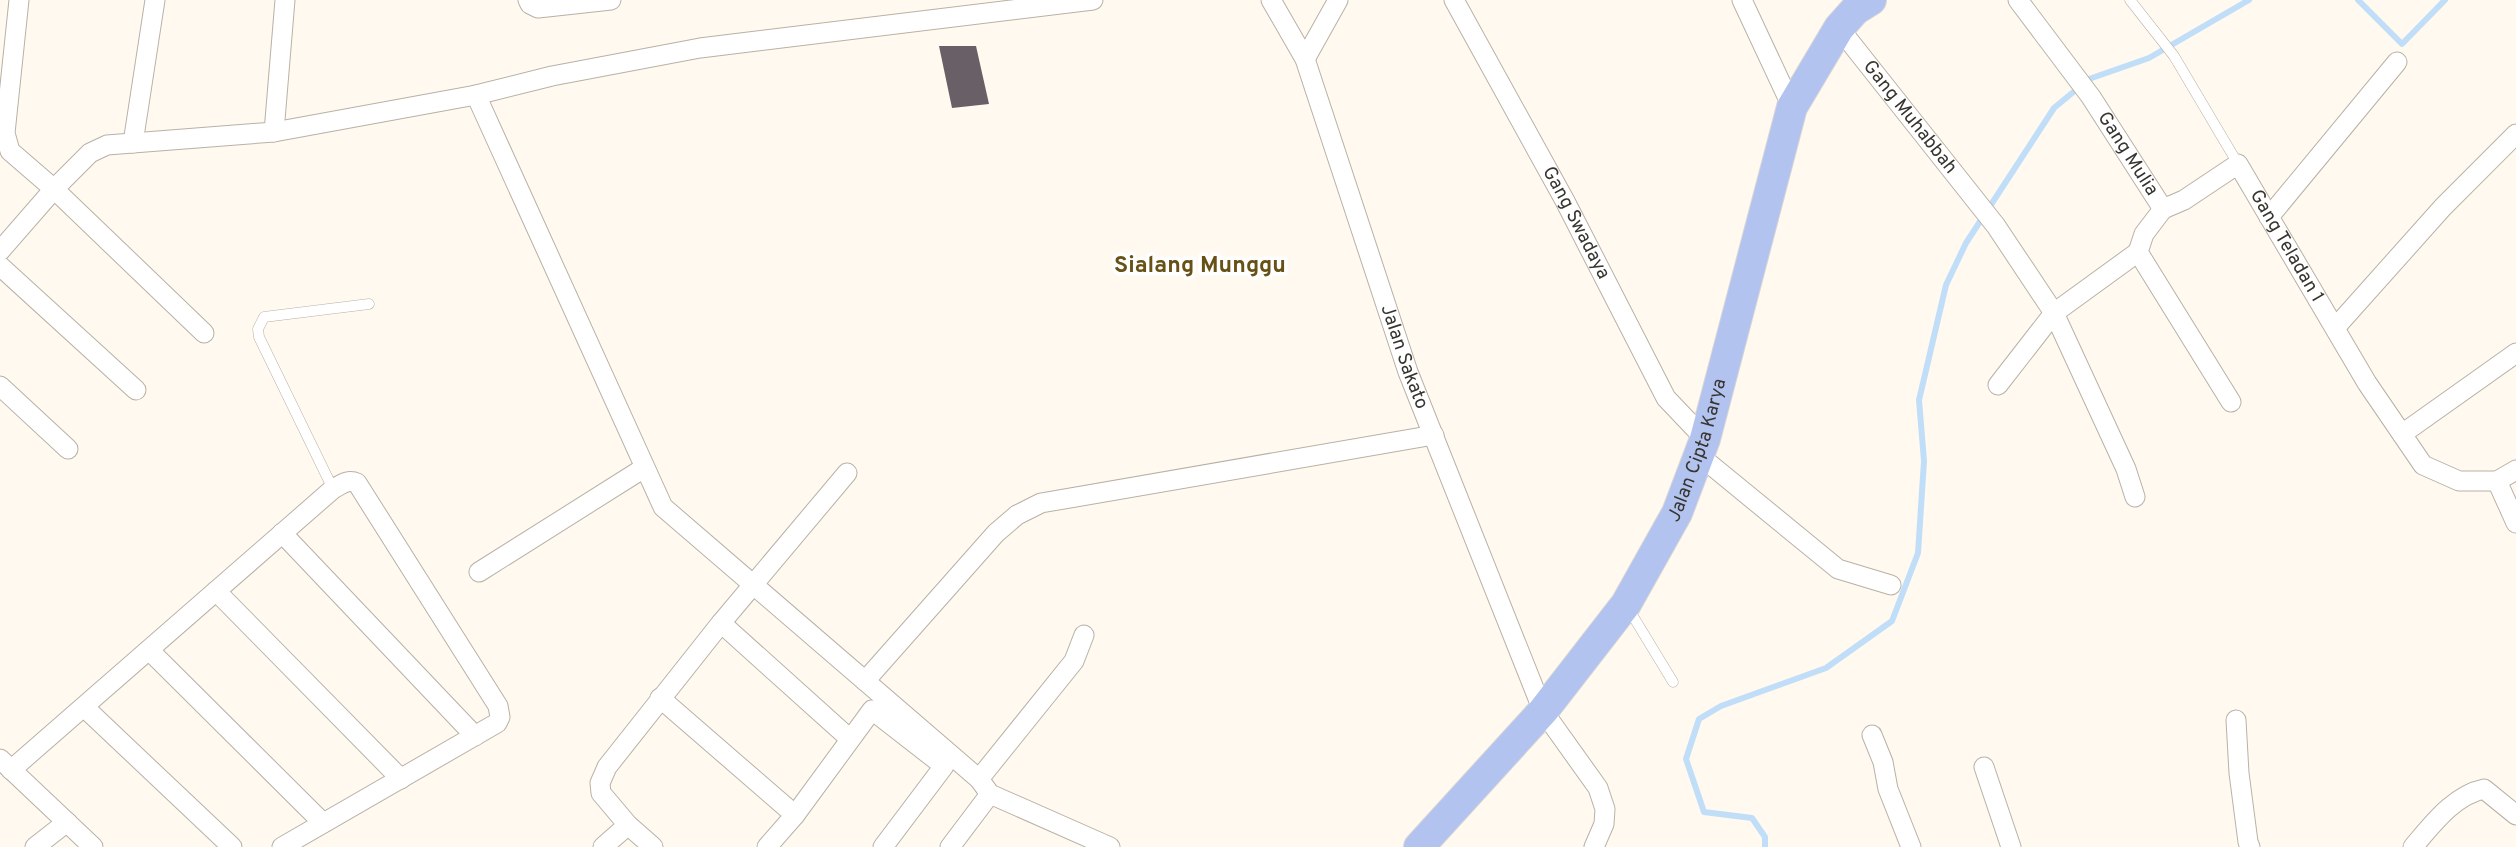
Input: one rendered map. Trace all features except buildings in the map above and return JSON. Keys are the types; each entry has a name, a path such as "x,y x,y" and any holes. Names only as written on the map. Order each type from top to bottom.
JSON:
{"main road":[{"name":"Jalan Cipta Karya","path":"1419,847 1543,711 1626,604 1677,513 1703,447 1792,107 1839,28 1855,10 1871,0"}],"street":[{"path":"19,0 5,133 10,151 204,333"},
{"path":"133,143 155,0"},
{"path":"274,132 285,0"},
{"path":"528,0 538,8 611,0"},
{"path":"0,251 90,153 107,145 274,132 476,96 552,76 700,48 1093,0"},
{"name":"Jalan Sakato","path":"1271,0 1305,60 1408,372 1543,711 1598,788 1605,817 1594,847"},
{"path":"1305,60 1338,0"},
{"name":"Gang Swadaya","path":"1454,0 1565,201 1666,398 1703,447 1838,569 1891,585"},
{"path":"1742,0 1792,107"},
{"name":"Gang Mulia","path":"2018,0 2091,97 2163,209"},
{"name":"Gang Muhabbah","path":"1839,28 1996,226 2054,313"},
{"path":"2269,217 2397,62"},
{"path":"476,96 663,507 984,787 1110,847"},
{"path":"2335,328 2443,207 2516,134"},
{"path":"1998,385 2054,313 2138,253 2144,234 2163,209 2184,200 2238,164"},
{"name":"Gang Teladan 1","path":"2238,164 2367,383 2423,465 2459,481 2497,481"},
{"path":"2138,253 2231,402"},
{"path":"0,266 136,390"},
{"path":"2054,313 2126,469 2135,497"},
{"path":"2402,434 2516,353"},
{"path":"0,386 68,449"},
{"path":"865,681 996,533 1017,514 1041,503 1434,435"},
{"path":"479,572 644,468"},
{"path":"2516,470 2497,481 2516,523"},
{"path":"653,847 628,825 601,793 600,783 607,767 721,623 847,473"},
{"path":"93,847 6,764 84,707 333,489 348,481 357,483 498,706 500,717 498,723 282,847"},
{"path":"282,533 475,736"},
{"path":"216,591 401,779"},
{"path":"721,623 850,739"},
{"path":"950,847 984,787 1074,661 1084,635"},
{"path":"149,650 323,823"},
{"path":"660,698 795,815"},
{"path":"84,707 232,847"},
{"path":"767,847 795,815 872,710 944,766 883,847"},
{"path":"2236,720 2239,773 2250,847"},
{"path":"1872,735 1883,762 1888,789 1911,847"},
{"path":"1984,766 2011,847"},
{"path":"2417,846 2442,814 2471,792 2484,789 2516,815"},
{"path":"35,847 67,822"},
{"path":"603,847 628,825"}],"lane":[{"name":"Gang Teladan 1","path":"2130,0 2174,56 2238,164"},
{"path":"333,489 258,329 264,317 369,304"},
{"path":"1626,604 1673,682"}],"waterway":[{"path":"1765,847 1765,837 1752,818 1704,812 1686,759 1699,719 1721,706 1826,668 1892,621 1918,553 1924,461 1919,400 1946,285 1966,243 2054,108 2089,79 2149,58 2249,0"},
{"path":"2358,0 2402,44 2445,0"}],"district":[{"name":"Sialang Munggu","path":"1200,266"}]}
